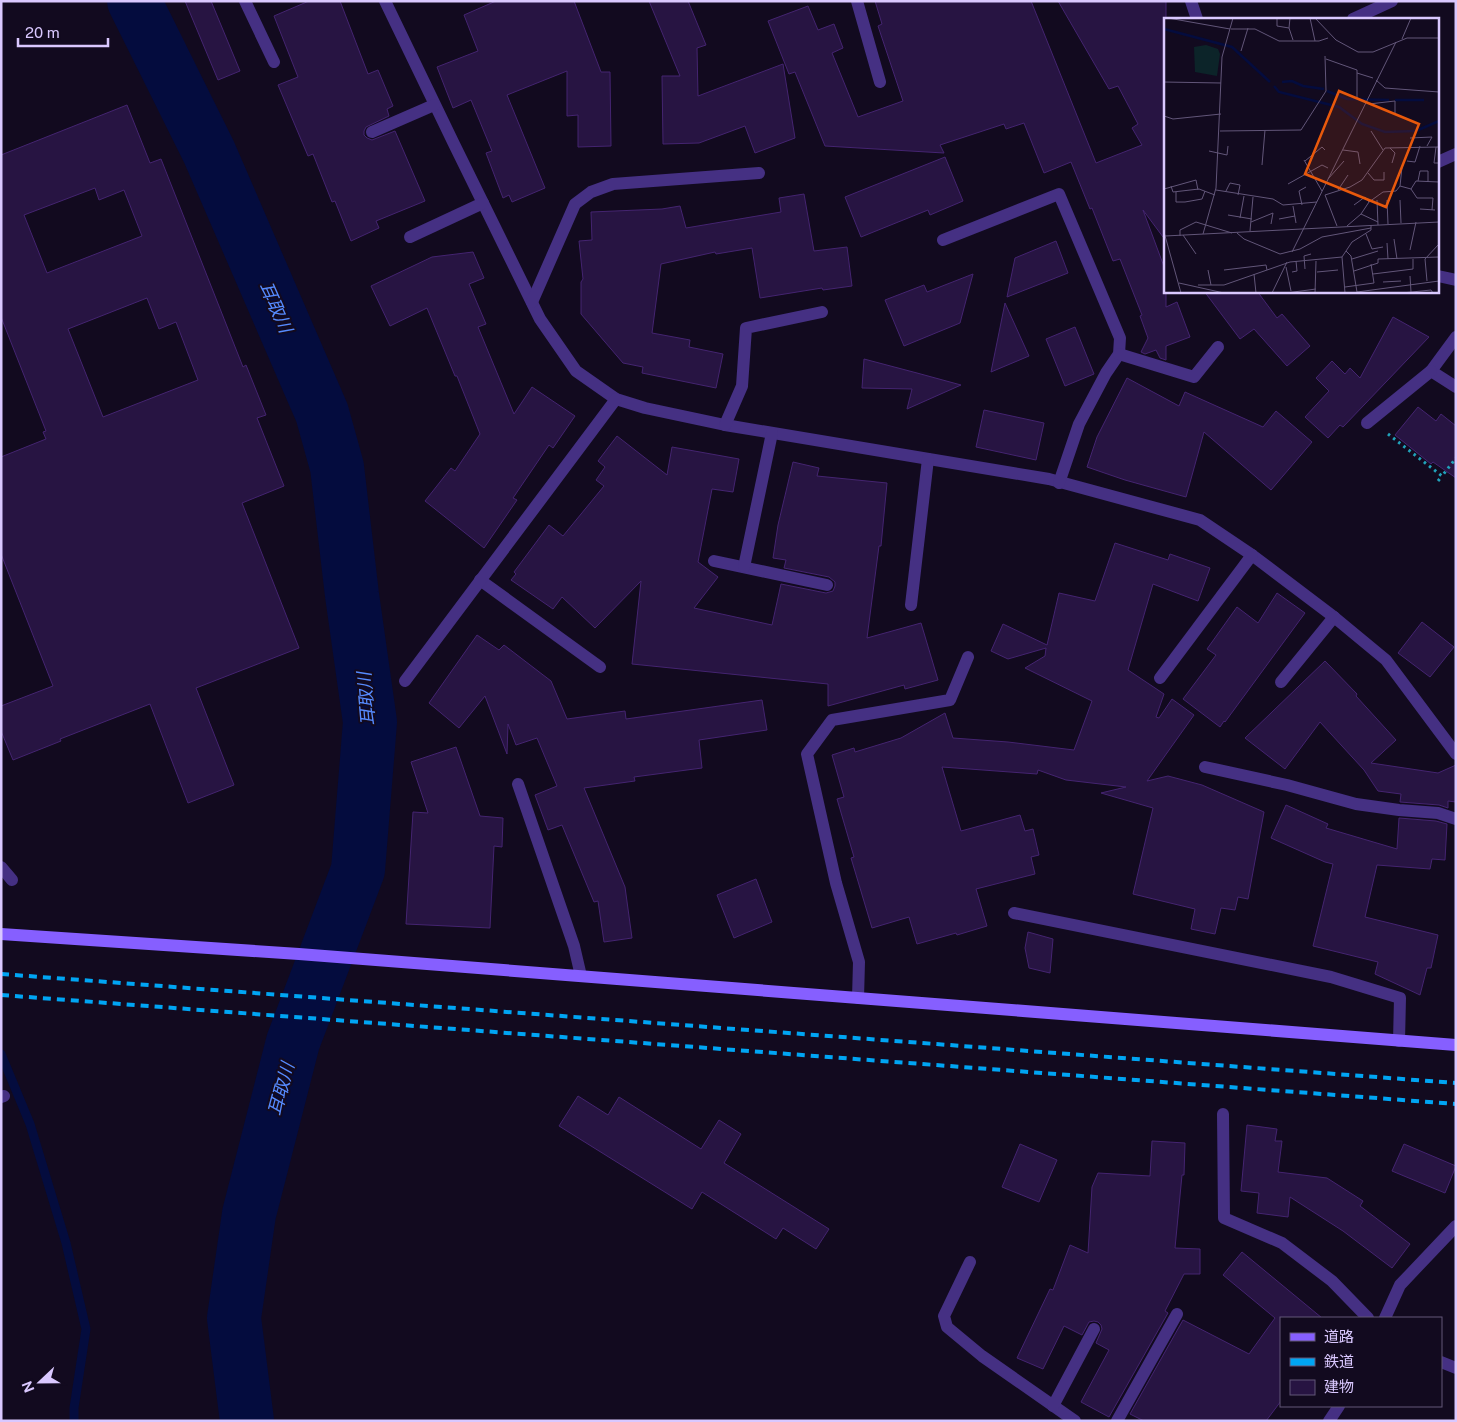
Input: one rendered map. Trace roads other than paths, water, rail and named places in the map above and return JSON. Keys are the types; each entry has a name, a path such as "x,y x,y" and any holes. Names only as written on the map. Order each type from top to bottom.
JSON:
{"street":[{"path":"245,1 274,62"},
{"path":"385,1 540,319 576,371 616,399 645,408 725,425 1059,482 1200,520 1252,555 1334,617 1386,660 1456,754"},
{"path":"858,1 880,82"},
{"path":"1191,1 1197,18"},
{"path":"1355,18 1392,1"},
{"path":"372,132 434,104"},
{"path":"1440,161 1456,154"},
{"path":"532,302 575,204 591,192 613,184 759,174"},
{"path":"943,240 1059,194 1120,338 1119,354 1079,424 1059,482"},
{"path":"410,237 483,203"},
{"path":"1440,276 1456,280"},
{"path":"725,425 742,386 746,328 822,312"},
{"path":"1369,422 1430,371 1456,337"},
{"path":"1119,354 1194,377 1218,347"},
{"path":"1430,371 1456,387"},
{"path":"405,681 616,399"},
{"path":"744,567 772,433"},
{"path":"911,605 928,459"},
{"path":"1160,678 1252,555"},
{"path":"714,561 826,585"},
{"path":"480,580 600,667"},
{"path":"1281,682 1334,617"},
{"path":"858,998 859,962 836,883 807,754 832,720 950,700 968,657"},
{"path":"1205,767 1287,785 1356,804 1438,813 1456,819"},
{"path":"518,784 574,946 581,976"},
{"path":"1,867 12,880"},
{"path":"1014,913 1331,977 1400,998 1399,1041"},
{"path":"1,934 299,954 1456,1045"},
{"path":"1223,1114 1224,1218 1282,1243 1332,1281 1367,1317"},
{"path":"1385,1317 1400,1285 1456,1226"},
{"path":"970,1262 944,1316 947,1328 982,1356 1075,1421"},
{"path":"1117,1421 1177,1314"},
{"path":"1053,1406 1094,1329"},
{"path":"1442,1362 1456,1368"},
{"path":"1330,1421 1338,1407"}],"waterway":[{"name":"耳取川","path":"134,1 209,152 322,413 337,467 352,595 370,722 358,870 293,1042 249,1214 234,1318 247,1421"},
{"path":"1,1054 30,1124 66,1243 86,1329 74,1408 74,1421"}],"railway":[{"path":"1,974 1456,1083"},
{"path":"1,995 1456,1104"}]}
